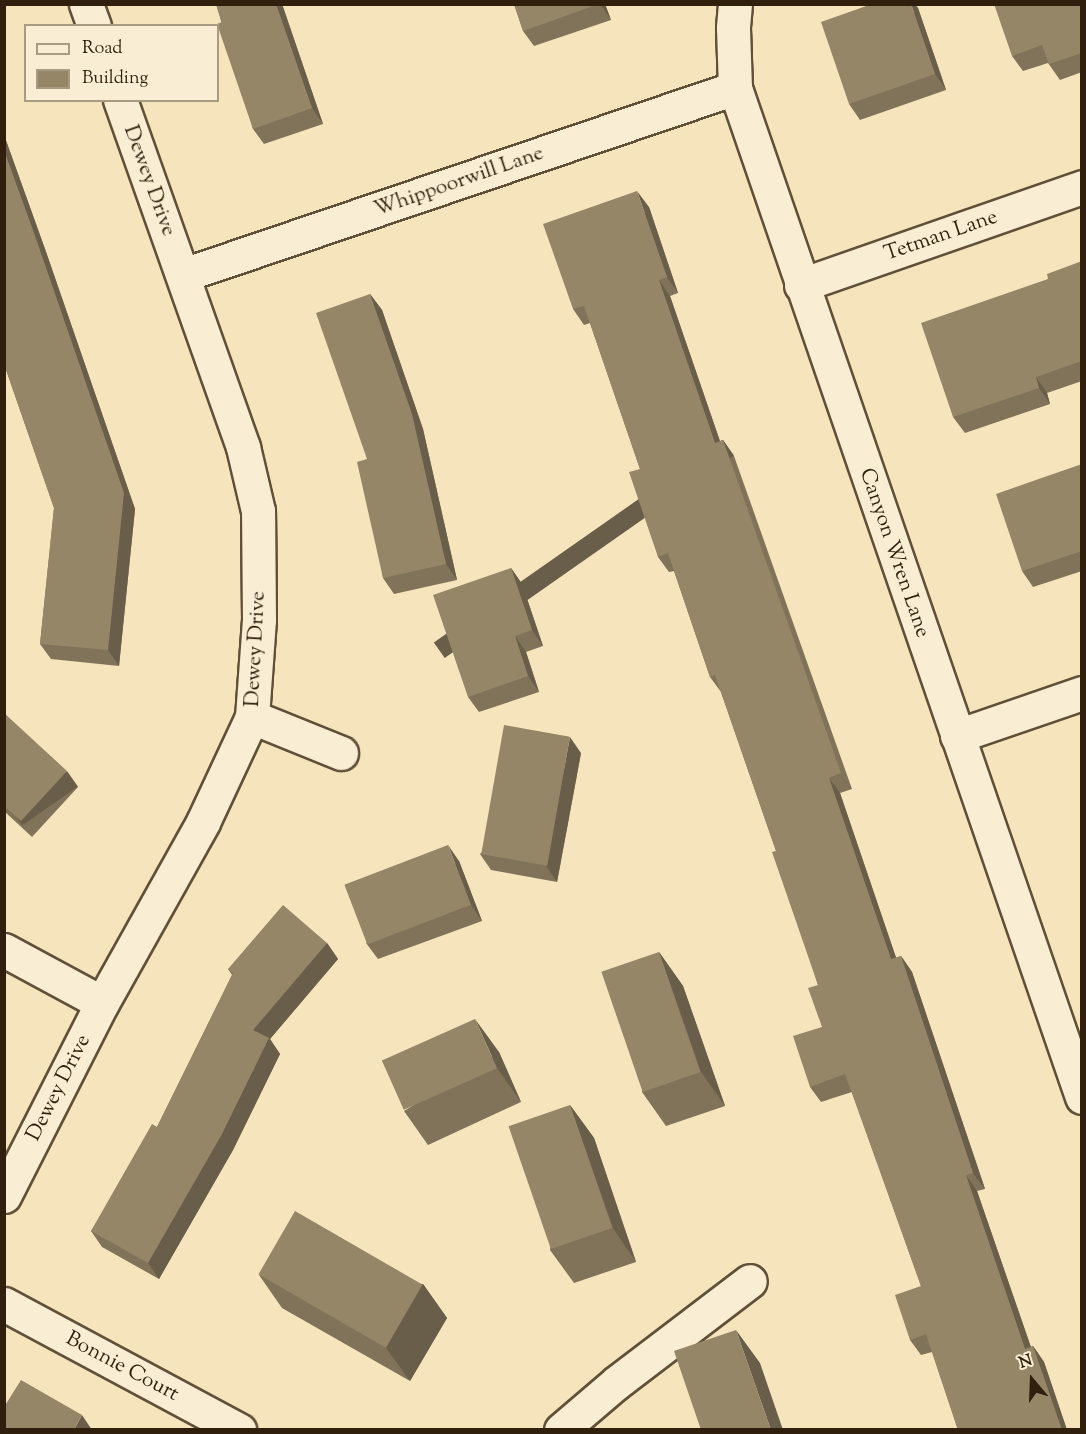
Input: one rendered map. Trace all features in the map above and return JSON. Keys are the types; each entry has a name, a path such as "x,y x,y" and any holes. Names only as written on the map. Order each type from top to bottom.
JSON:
{"street":[{"path":"86,4 93,24"},
{"name":"Canyon Wren Lane","path":"735,4 733,28 735,88 1082,1097"},
{"name":"Whippoorwill Lane","path":"183,275 735,88"},
{"name":"Dewey Drive","path":"4,1196 102,1003 204,822 252,717 260,620 258,510 243,447 121,102"},
{"name":"Tetman Lane","path":"801,285 1082,187"},
{"path":"957,736 1082,693"},
{"path":"252,717 341,753"},
{"path":"4,950 102,1003"},
{"path":"561,1430 616,1383 750,1281"},
{"name":"Bonnie Court","path":"4,1304 239,1430"}],"building":[{"path":"216,4 276,4 312,108 253,129 219,24 217,24 222,22"},
{"path":"514,4 599,4 523,31"},
{"path":"872,4 911,4 935,74 849,104 821,22"},
{"path":"994,4 1082,4 1082,53 1049,64 1042,45 1012,56"},
{"path":"4,150 124,493 108,650 40,644 54,508 4,364"},
{"path":"637,191 667,277 659,280 715,443 723,440 841,773 829,778 891,959 901,956 973,1173 966,1175 1025,1349 1033,1346 1062,1430 958,1430 926,1334 910,1340 895,1295 921,1286 845,1074 810,1087 793,1036 822,1027 808,988 818,985 772,852 776,851 715,675 710,677 668,553 658,557 629,472 640,469 584,306 573,309 543,224"},
{"path":"1082,261 1082,361 1036,377 1039,388 953,417 921,323 1048,279 1047,274"},
{"path":"370,294 412,414 446,564 383,578 357,462 367,459 316,313"},
{"path":"1082,464 1082,551 1022,571 996,494"},
{"path":"511,568 532,630 515,636 528,676 468,697 433,595"},
{"path":"4,713 67,771 21,821 4,806"},
{"path":"504,725 570,737 547,866 481,854"},
{"path":"448,845 471,905 367,945 344,885"},
{"path":"283,905 327,943 253,1030 269,1038 222,1134 148,1263 91,1231 152,1124 157,1127 233,973 228,969"},
{"path":"659,952 700,1072 643,1092 601,972"},
{"path":"475,1019 497,1068 404,1110 382,1060"},
{"path":"570,1105 612,1228 551,1249 509,1126"},
{"path":"295,1211 422,1284 386,1348 258,1274"},
{"path":"736,1330 771,1430 701,1430 674,1351"},
{"path":"21,1380 82,1415 74,1430 4,1430 4,1407"}]}
